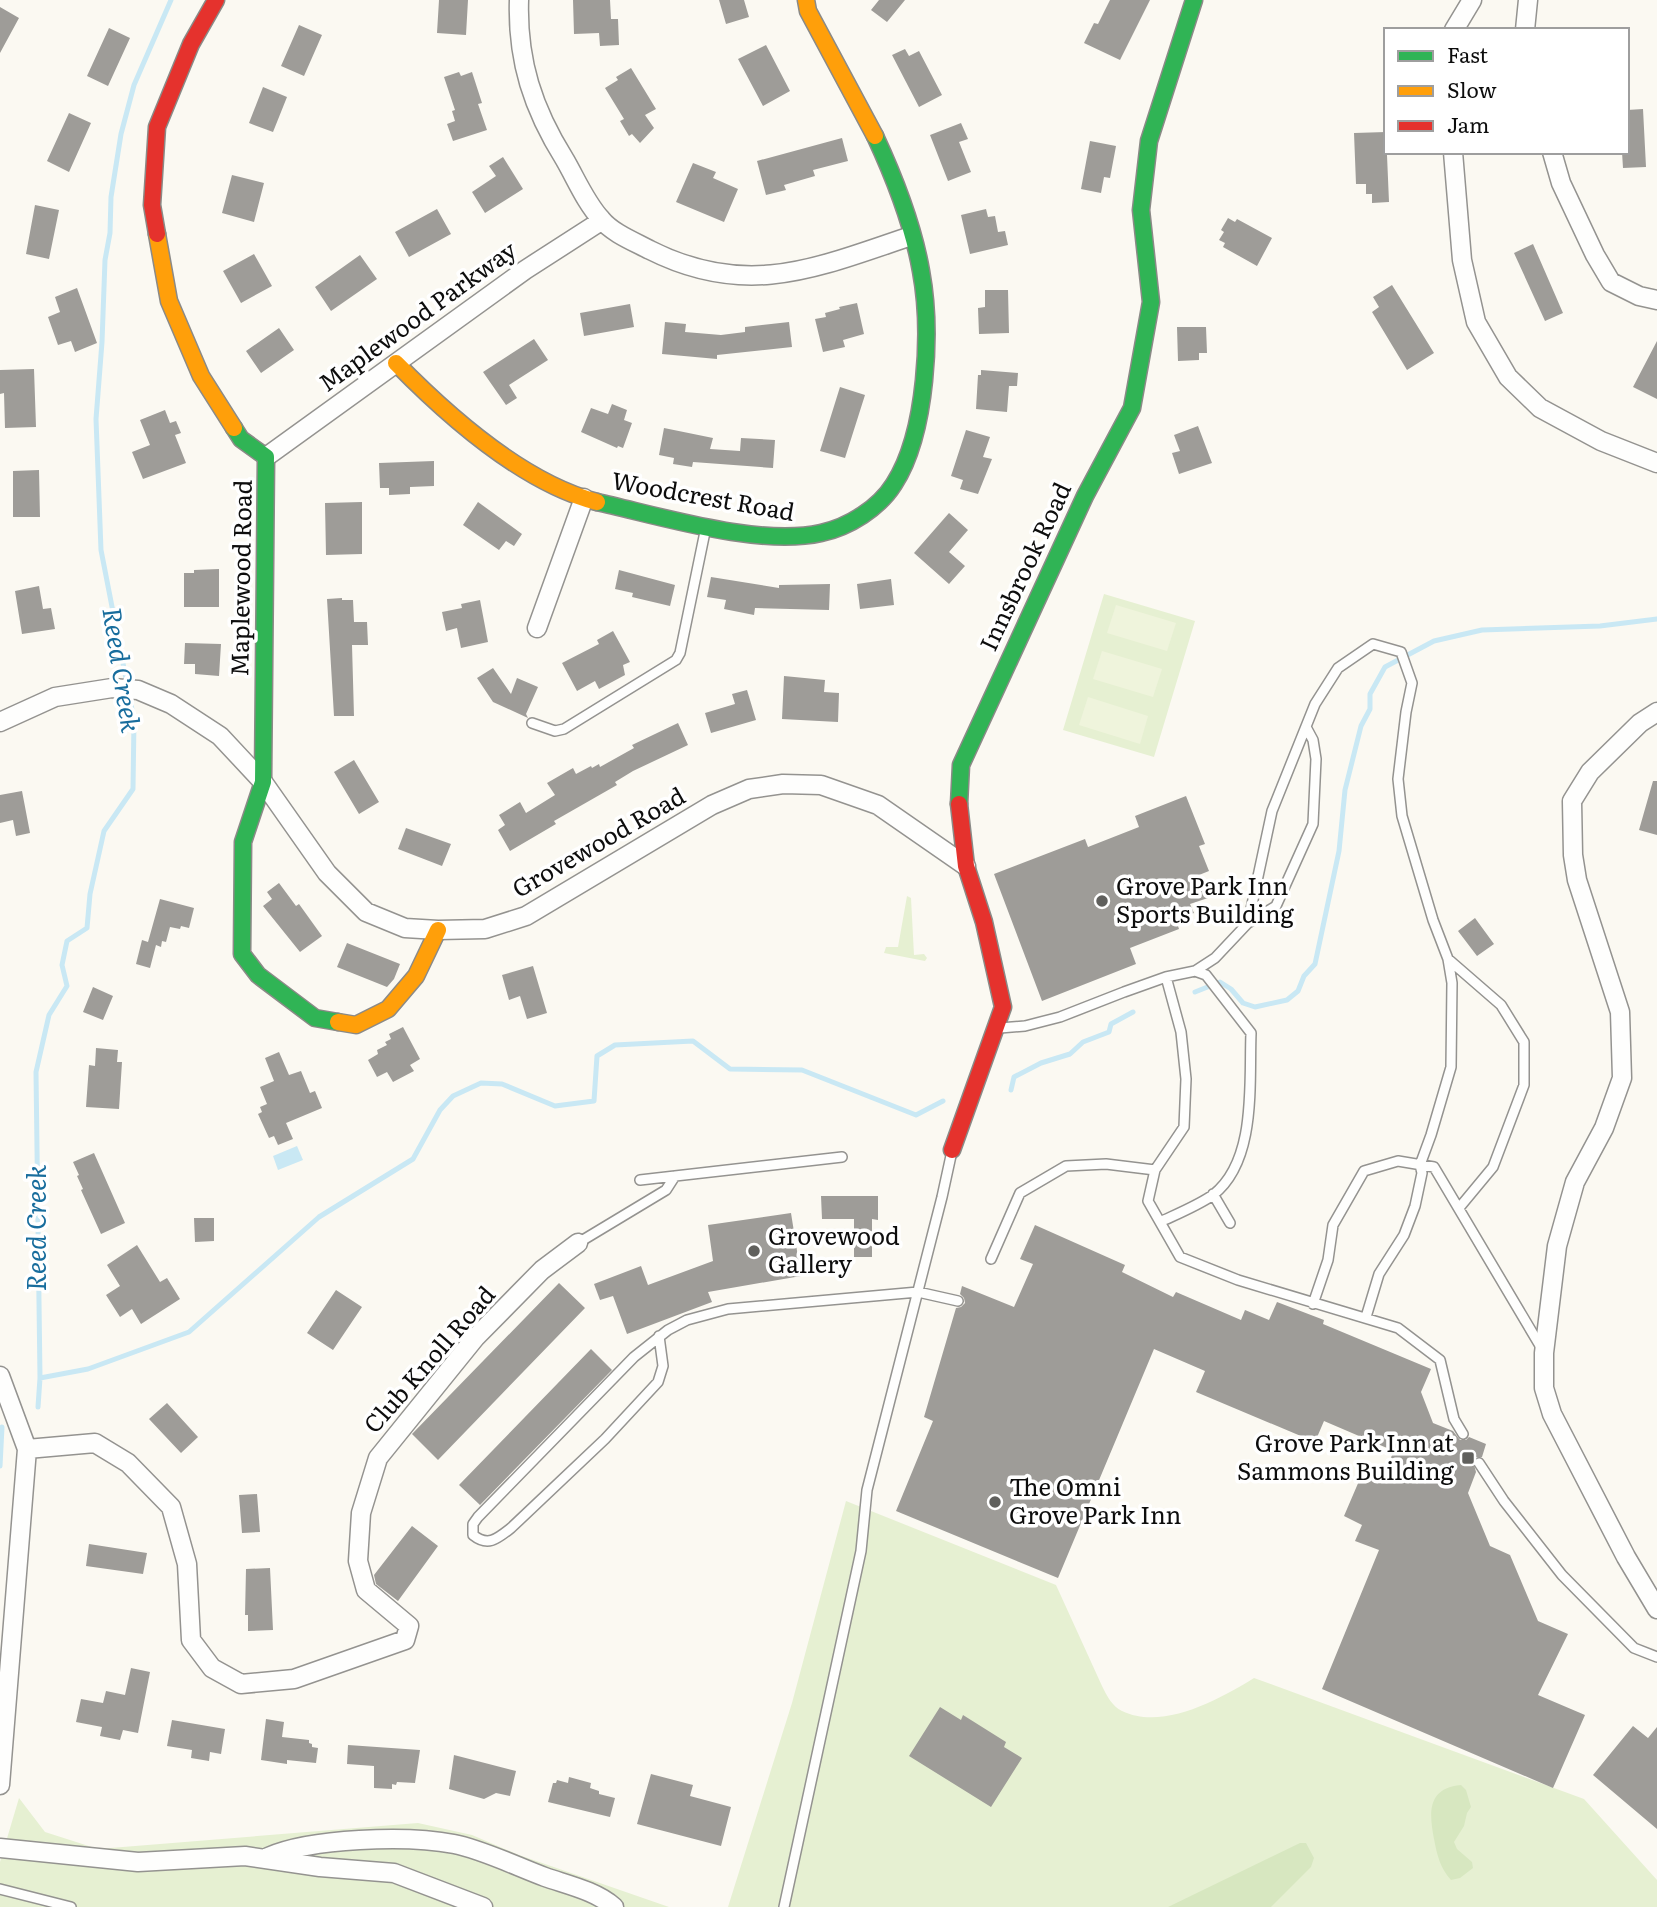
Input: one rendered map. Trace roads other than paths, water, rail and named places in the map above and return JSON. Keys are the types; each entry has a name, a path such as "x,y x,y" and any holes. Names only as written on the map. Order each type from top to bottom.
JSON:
{"street":[{"name":"Maplewood Road","path":"216,0 191,44 157,127 152,205 169,302 201,376 241,439 266,457 263,782 243,842 242,954 258,975 315,1017 356,1025 388,1009 416,975 438,930"},
{"path":"520,0 518,28 523,64 548,133 601,221 630,239 664,257 704,270 742,277 779,276 839,261 911,236"},
{"name":"Woodcrest Road","path":"396,363 430,399 469,432 525,470 584,498 707,526 801,537 826,533 848,524 876,504 895,482 910,446 920,404 925,356 925,310 921,271 898,190 877,140 808,11 806,0"},
{"name":"Innsbrook Road","path":"952,1150 1003,1007 984,922 966,866 959,807 961,765 1085,496 1132,408 1151,302 1141,210 1149,141 1194,0"},
{"path":"1456,27 1462,0"},
{"path":"1456,27 1472,0"},
{"path":"1525,28 1528,0"},
{"path":"1452,154 1462,260 1476,322 1508,377 1540,408 1601,440 1657,463"},
{"path":"1553,154 1561,183 1595,255 1611,282 1639,296 1657,300"},
{"name":"Maplewood Parkway","path":"266,457 525,270 601,221"},
{"path":"537,628 584,498"},
{"name":"Grovewood Road","path":"0,722 55,697 112,688 138,690 171,704 220,736 263,782 327,873 366,912 405,928 485,929 526,916 712,805 749,789 783,784 821,785 878,805 966,866"},
{"path":"1657,712 1640,723 1590,772 1572,801 1573,855 1577,880 1620,1012 1622,1078 1604,1128 1575,1182 1557,1246 1544,1353 1544,1388 1552,1414 1626,1557 1657,1609"},
{"name":"Club Knoll Road","path":"27,1450 95,1443 128,1462 172,1507 187,1564 191,1640 212,1668 241,1684 294,1679 381,1650 405,1640 409,1626 366,1590 358,1561 361,1513 378,1458 475,1339 542,1270 578,1243"},
{"path":"0,1376 27,1450 0,1785"},
{"path":"264,1859 284,1850 347,1842 398,1840 455,1844 581,1889 614,1907"},
{"path":"0,1848 138,1863 244,1856 394,1873 483,1907"}],"lane":[{"path":"532,723 555,732 564,729 676,660 680,653 707,526"},
{"path":"1248,923 1272,811 1315,704 1338,668 1373,644 1401,652 1412,683 1398,779 1402,816 1433,920 1448,959 1452,983 1451,1067 1420,1165 1422,1172 1415,1206 1404,1235 1379,1274 1366,1317"},
{"path":"995,1028 1025,1026 1060,1017 1166,977 1195,971 1215,958 1248,923 1276,906 1313,824 1316,759 1313,740 1306,727"},
{"path":"1448,959 1501,1005 1524,1042 1524,1085 1493,1167 1459,1208"},
{"path":"1160,1222 1213,1194 1236,1169 1247,1127 1251,1032 1206,975 1195,971"},
{"path":"1166,977 1181,1032 1186,1079 1184,1127 1155,1170 1148,1201 1180,1257 1313,1304 1398,1328 1440,1360 1454,1419 1462,1434"},
{"path":"784,1907 861,1551 867,1490 952,1150"},
{"path":"640,1180 842,1157"},
{"path":"1313,1304 1328,1260 1333,1225 1364,1171 1398,1161 1434,1167 1544,1353"},
{"path":"991,1259 1020,1193 1066,1167 1106,1164 1155,1170"},
{"path":"578,1243 666,1190 675,1176"},
{"path":"1213,1194 1230,1223"},
{"path":"659,1336 663,1366 658,1382 614,1430 494,1541 481,1541 472,1535 473,1524 478,1517 634,1357 659,1336 687,1320 728,1309 918,1292 958,1301"},
{"path":"1479,1463 1504,1501 1562,1575 1634,1648 1657,1657"},
{"path":"0,1889 71,1907"}],"water":[{"path":"297,1146 303,1160 278,1170 273,1156"}],"waterway":[{"name":"Reed Creek","path":"38,1407 40,1378 36,1072 49,1015 67,986 62,965 67,941 87,928 90,894 104,831 133,789 134,720 101,550 96,419 105,260 121,134 134,85 171,0"},
{"path":"1195,992 1220,982 1231,989 1243,1003 1255,1007 1287,1000 1298,991 1304,976 1315,964 1339,851 1345,790 1361,726 1370,709 1370,694 1385,667 1434,641 1482,630 1600,626 1657,619"},
{"path":"1011,1090 1014,1077 1041,1063 1070,1054 1083,1042 1109,1032 1111,1024 1133,1012"},
{"path":"40,1378 88,1369 189,1332 319,1217 413,1159 440,1110 453,1096 481,1083 502,1084 555,1106 594,1101 597,1056 615,1045 693,1041 730,1069 802,1070 916,1115 943,1101"},
{"name":"Reed Creek","path":"0,1466 2,1427"}],"place":[{"name":"Grove Park Inn Sports Building","path":"1102,901"},
{"name":"Grovewood Gallery","path":"754,1251"},
{"name":"Grove Park Inn at Sammons Building","path":"1468,1458"},
{"name":"The Omni Grove Park Inn","path":"995,1502"}]}
